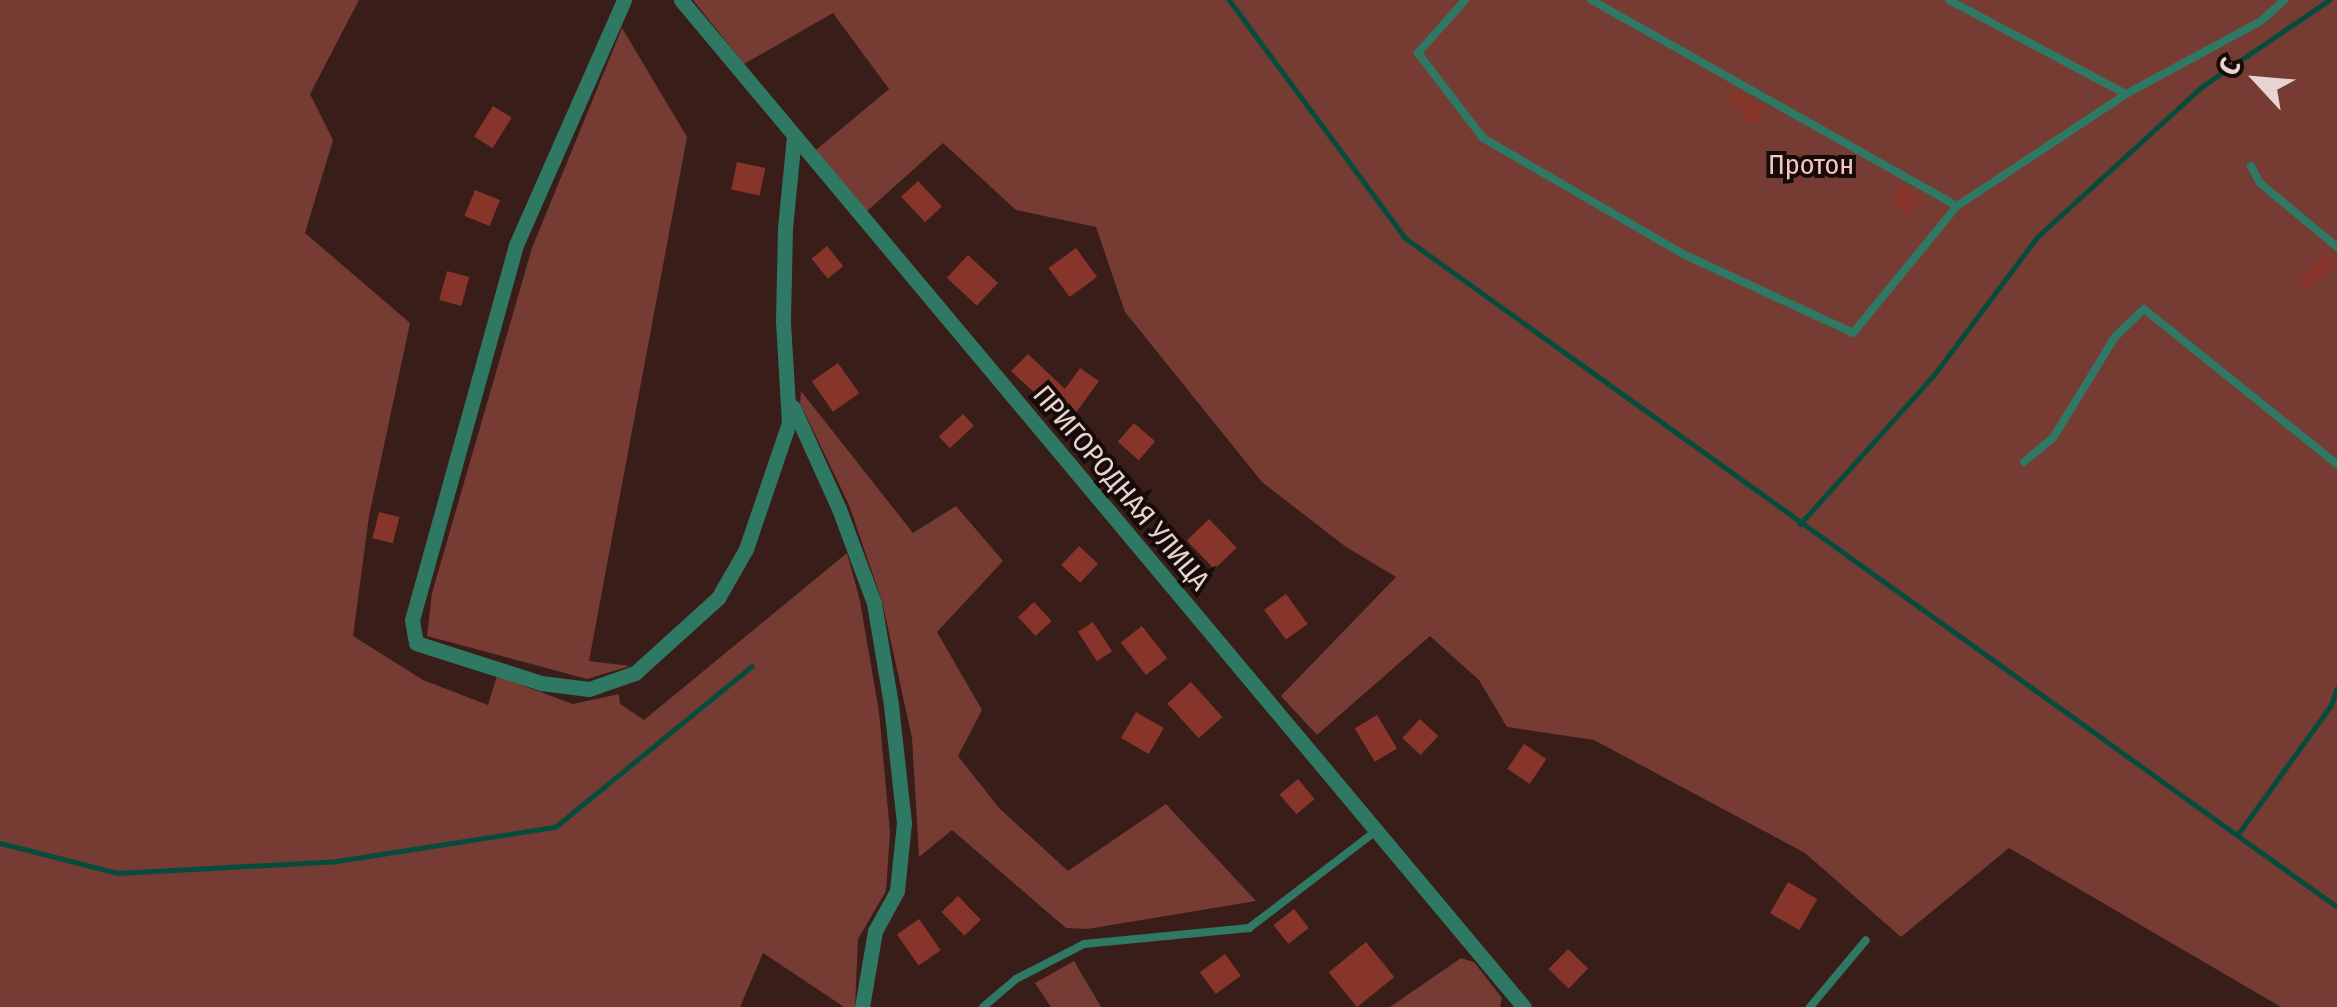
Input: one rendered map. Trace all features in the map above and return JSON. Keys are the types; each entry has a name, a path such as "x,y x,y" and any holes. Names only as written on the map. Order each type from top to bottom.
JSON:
{"street":[{"path":"624,0 516,245 412,620 416,643 541,682 589,689 635,673 718,598 746,549 789,424 791,404 783,320 785,228 794,137"},
{"name":"ПРИГОРОДНАЯ УЛИЦА","path":"680,0 1524,1007"},
{"path":"791,404 839,509 874,603 891,705 904,823 897,891 875,931 862,1007"}],"lane":[{"path":"1465,0 1418,54 1484,138 1683,254 1853,333 1957,206 2126,94 2261,21 2284,0"},
{"path":"1590,0 1957,206"},
{"path":"1949,0 2126,94"},
{"path":"2251,166 2260,183 2337,248"},
{"path":"2024,462 2053,438 2116,337 2144,308 2337,464"},
{"path":"983,1007 1016,978 1084,944 1249,928 1376,831"},
{"path":"1810,1007 1866,940"}],"green space":[{"path":"0,0 359,0 310,94 333,140 305,233 410,323 369,516 353,636 423,680 488,705 497,676 573,704 619,694 620,704 644,720 847,553 860,601 879,712 890,832 886,891 858,939 855,1007 844,1007 763,953 740,1007 0,1007"},
{"name":"Протон","path":"693,0 2337,0 2337,1007 2281,1007 2009,848 1901,937 1805,853 1594,740 1507,727 1479,680 1430,636 1317,735 1281,696 1396,577 1346,547 1262,482 1125,312 1096,227 1016,210 943,143 866,212 816,150 889,89 833,13 744,64"},
{"path":"622,28 687,137 589,661 630,666 587,679 427,636 432,593 532,248"},
{"path":"801,391 913,533 956,506 1003,561 937,632 982,710 958,756 999,808 1068,871 1166,804 1256,901 1087,929 1066,928 952,830 919,857 912,738 882,601 849,505 800,403"},
{"path":"1461,958 1474,962 1502,998 1500,1007 1390,1007"},
{"path":"1074,961 1101,1007 1051,1007 1035,983"}],"building":[{"path":"1735,90 1764,108 1756,126 1741,120 1744,112 1728,102"},
{"path":"493,106 512,118 493,148 474,137"},
{"path":"737,162 765,168 760,195 731,189"},
{"path":"918,181 942,207 925,222 901,197"},
{"path":"1900,185 1922,197 1912,215 1890,203"},
{"path":"475,190 500,200 490,226 465,216"},
{"path":"827,246 843,266 828,279 811,259"},
{"path":"1076,248 1097,277 1070,297 1048,268"},
{"path":"2327,252 2337,262 2308,291 2298,281"},
{"path":"968,255 998,283 977,306 947,278"},
{"path":"447,271 469,277 461,306 439,300"},
{"path":"1028,354 1065,389 1080,368 1099,381 1075,414 1043,391 1038,396 1011,371"},
{"path":"838,363 859,393 833,412 812,381"},
{"path":"963,414 974,426 950,448 939,437"},
{"path":"1134,423 1155,441 1139,460 1118,442"},
{"path":"379,512 399,517 393,543 372,538"},
{"path":"1209,519 1237,548 1214,569 1187,541"},
{"path":"1079,546 1098,564 1080,583 1061,565"},
{"path":"1286,594 1308,624 1286,640 1264,610"},
{"path":"1034,602 1052,621 1036,636 1018,617"},
{"path":"1093,622 1112,651 1097,661 1078,632"},
{"path":"1142,626 1167,658 1146,675 1121,643"},
{"path":"1191,682 1222,717 1199,738 1167,703"},
{"path":"1136,712 1164,728 1149,754 1121,738"},
{"path":"1377,715 1397,748 1375,762 1355,728"},
{"path":"1420,719 1438,736 1421,755 1402,738"},
{"path":"1524,744 1546,759 1530,784 1507,769"},
{"path":"1298,779 1315,799 1296,814 1280,794"},
{"path":"1788,882 1817,899 1799,930 1770,913"},
{"path":"958,896 981,920 964,936 941,912"},
{"path":"1294,909 1309,928 1288,944 1274,925"},
{"path":"919,919 941,950 919,966 897,934"},
{"path":"1366,942 1394,977 1357,1007 1329,972"},
{"path":"1568,949 1588,968 1569,989 1549,969"},
{"path":"1225,954 1241,976 1216,994 1200,972"}],"waterway":[{"path":"1229,0 1405,238 2337,907"},
{"path":"1800,524 1933,376 2037,237 2201,87 2329,0"},
{"path":"0,843 118,873 337,861 555,827 752,666"},
{"path":"2238,834 2331,705 2337,688"}]}
